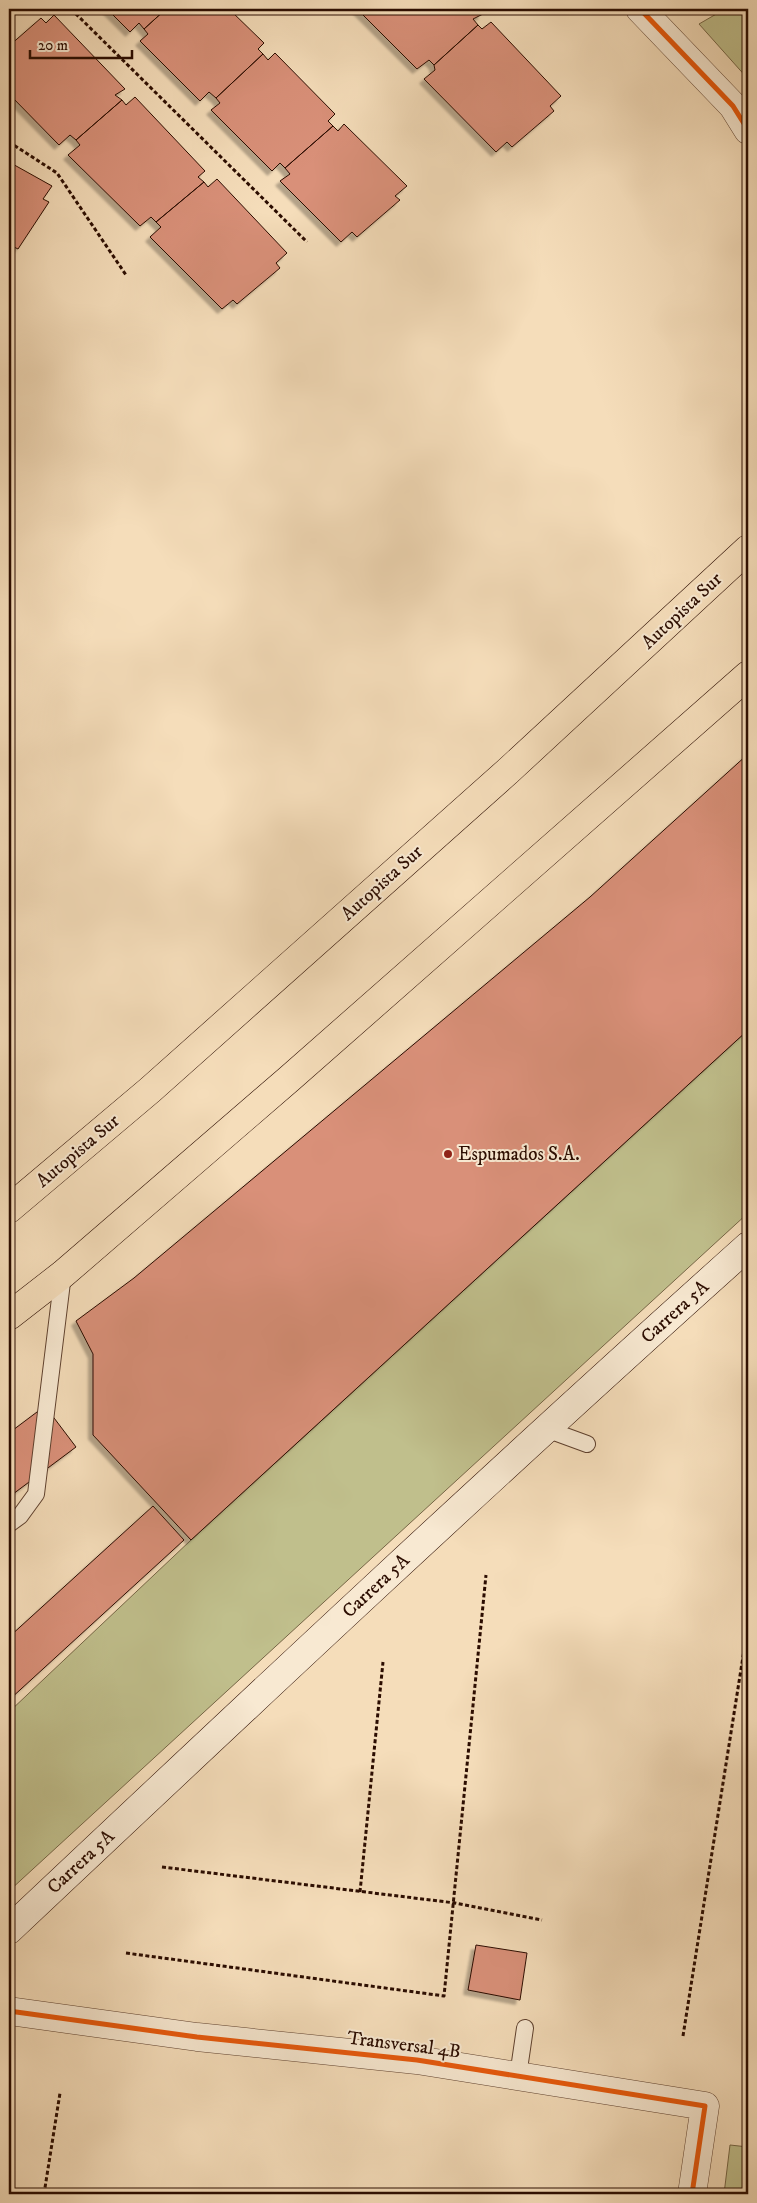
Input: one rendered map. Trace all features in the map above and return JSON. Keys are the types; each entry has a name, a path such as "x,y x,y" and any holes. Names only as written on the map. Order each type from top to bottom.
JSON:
{"highway":[{"name":"Autopista Sur","path":"9,1209 194,1051 508,771 748,549"},
{"path":"9,1316 64,1274 312,1060 748,675"}],"main road":[{"path":"640,9 733,106 748,130"},
{"name":"Carrera 5A","path":"9,1930 269,1684 748,1246"},
{"name":"Transversal 4B","path":"9,2010 197,2037 417,2060 705,2106 692,2194"}],"lane":[{"path":"9,1524 20,1516 36,1494 64,1274"},
{"path":"546,1429 587,1444"},
{"path":"518,2076 526,2028"}],"path":[{"path":"71,9 307,242"},
{"path":"9,142 57,173 126,275"},
{"path":"126,1953 444,1996 455,1903 486,1575"},
{"path":"683,2036 748,1625"},
{"path":"360,1892 383,1662"},
{"path":"162,1867 455,1903 542,1920"},
{"path":"44,2194 60,2093"}],"shaded area":[{"path":"725,9 748,9 748,79 699,24"},
{"path":"748,1030 748,1213 9,1891 9,1712 191,1540"},
{"path":"730,2145 748,2147 748,2194 724,2194"}],"building":[{"path":"107,9 166,9 144,29 139,23 130,32"},
{"path":"166,9 229,9 264,43 258,49 263,54 216,98 209,92 200,101 140,41 148,34 144,29"},
{"path":"357,9 478,9 483,14 473,19 478,25 434,65 429,60 417,69"},
{"path":"54,15 125,89 115,95 122,100 76,140 70,135 59,145 9,94 9,46 41,18 46,23"},
{"path":"491,22 561,96 550,106 554,111 512,147 507,142 496,152 424,79 435,70 434,65 478,25 482,29"},
{"path":"275,53 335,114 328,121 333,126 285,168 280,163 272,171 211,110 220,103 216,98 263,54 268,60"},
{"path":"135,97 205,171 198,177 204,182 156,222 151,217 140,226 68,155 80,145 76,140 122,100 126,105"},
{"path":"344,124 407,186 395,196 400,200 357,237 352,232 341,242 280,181 290,174 285,168 333,126 338,131"},
{"path":"9,162 52,186 43,199 49,202 18,249 12,246 9,252"},
{"path":"217,179 287,253 276,263 280,268 237,304 233,300 222,309 150,237 161,227 156,222 204,182 208,187"},
{"name":"Espumados S.A.","path":"748,754 748,1030 191,1540 93,1435 93,1354 76,1321 134,1278 590,897"},
{"path":"45,1406 76,1447 9,1497 9,1433"},
{"path":"153,1506 184,1540 9,1700 9,1637"},
{"path":"476,1945 527,1953 520,2000 468,1990"}],"cycle path":[{"path":"640,9 733,106 748,130"},
{"path":"9,2011 197,2037 417,2060 705,2106 692,2194"}],"place":[{"name":"Espumados S.A.","path":"448,1154"}]}
